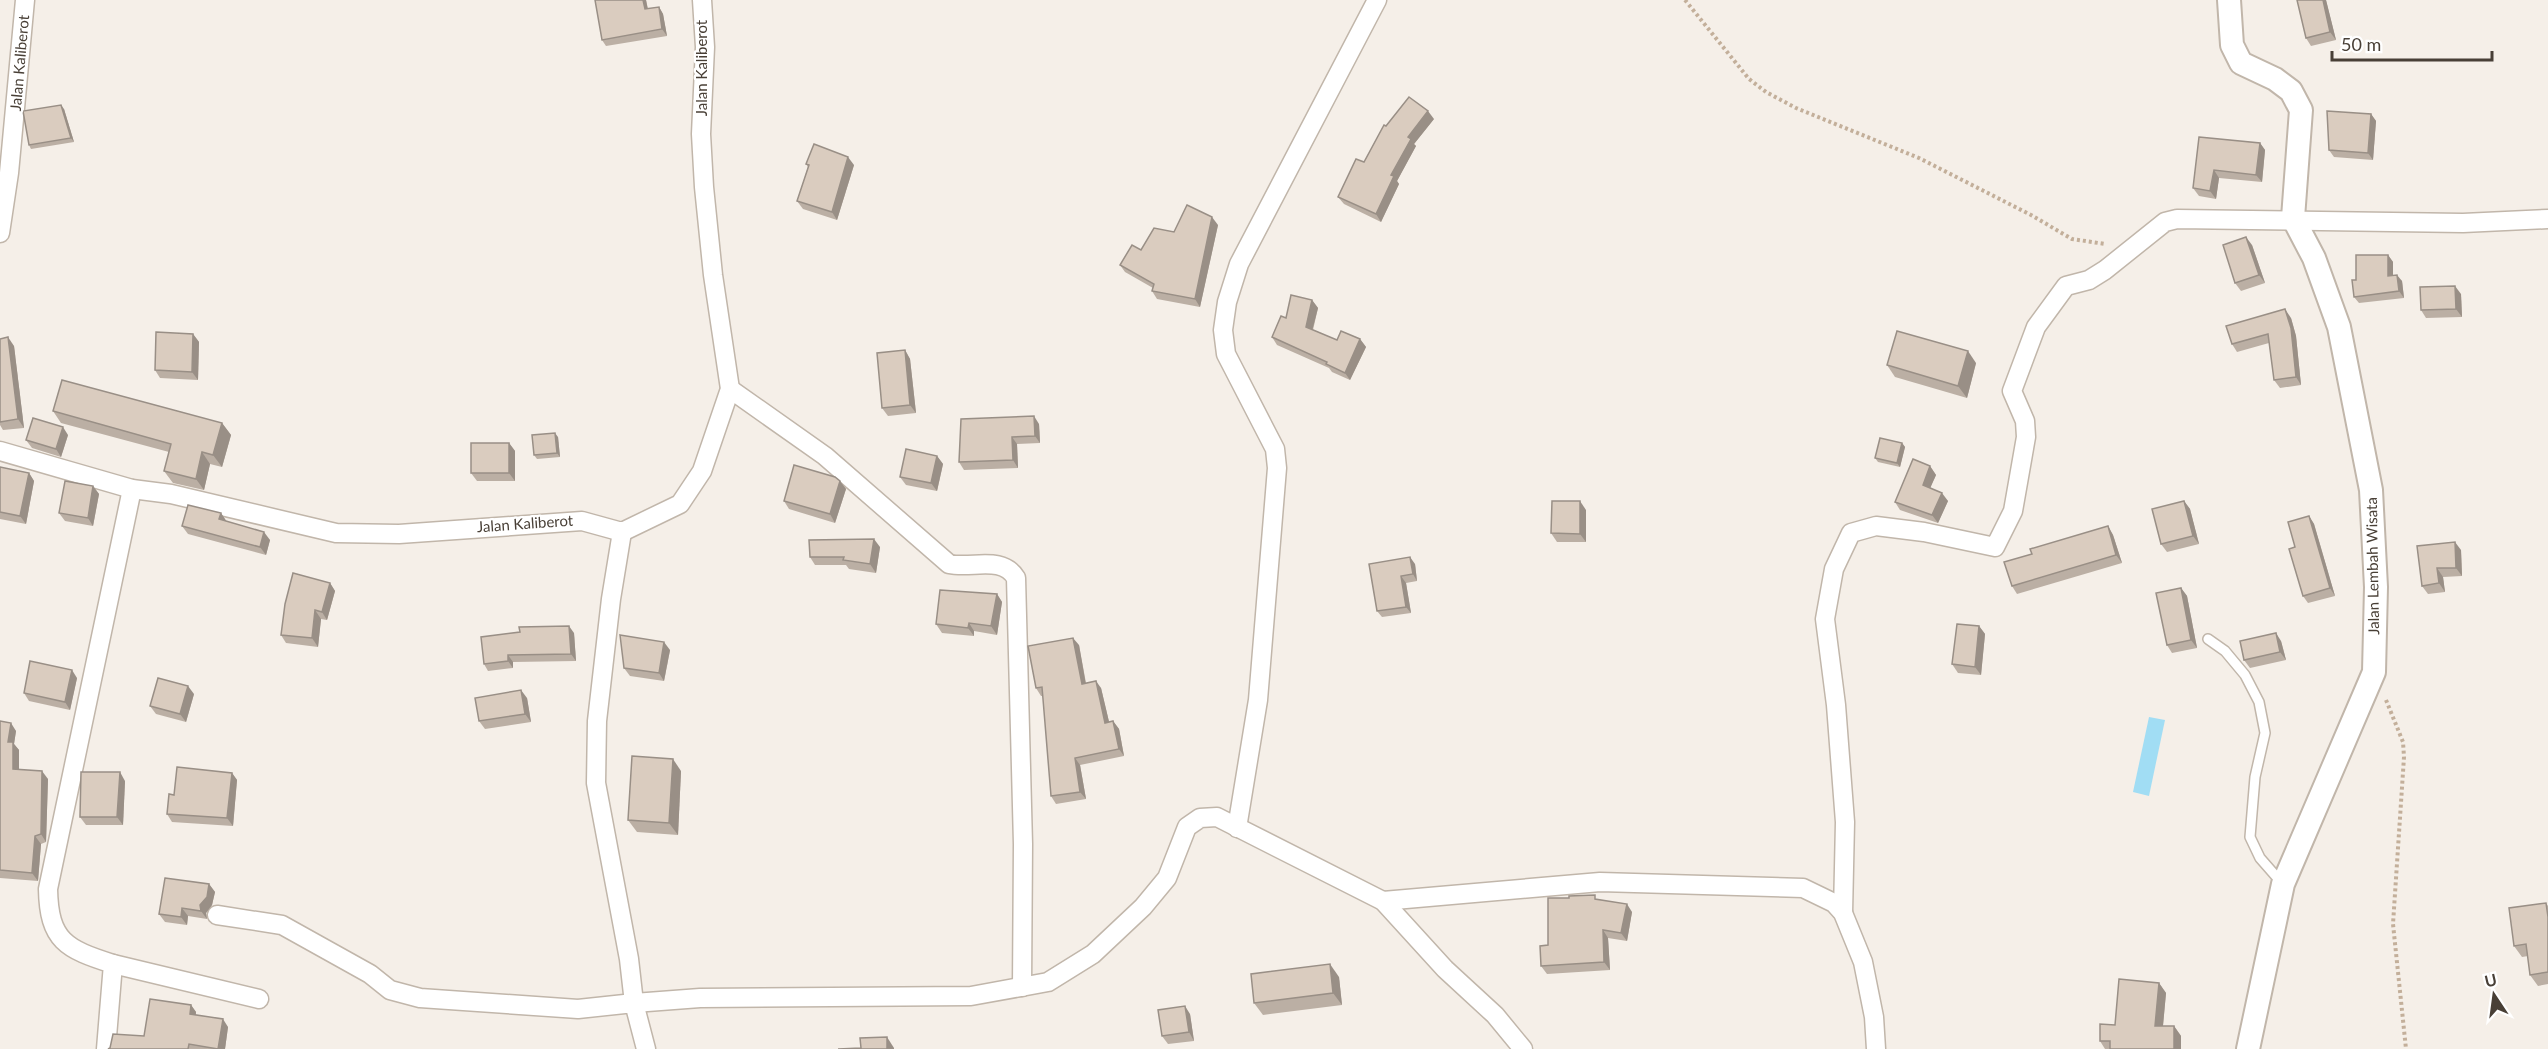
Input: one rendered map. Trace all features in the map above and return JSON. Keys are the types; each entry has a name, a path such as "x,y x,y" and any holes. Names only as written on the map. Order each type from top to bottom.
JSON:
{"street":[{"name":"Jalan Kaliberot","path":"0,233 9,172 25,0"},
{"name":"Jalan Kaliberot","path":"0,451 132,489 171,494 336,533 399,534 582,521 622,532 680,504 702,471 730,389 712,275 704,187 702,134 705,47 702,0"},
{"path":"1238,828 1258,700 1277,468 1275,449 1226,354 1223,330 1227,302 1239,264 1377,0"},
{"path":"2229,0 2232,45 2241,63 2275,79 2291,92 2301,110 2293,218"},
{"path":"1843,914 1845,822 1836,705 1825,619 1834,569 1851,533 1876,526 1924,532 1995,547 2013,511 2026,436 2025,421 2012,391 2036,327 2066,286 2089,280 2105,270 2164,222 2177,219 2293,218 2463,222 2548,219"},
{"name":"Jalan Lembah Wisata","path":"2248,1049 2283,884 2374,672 2376,587 2371,490 2339,327 2314,258 2293,218"},
{"path":"730,389 825,456 949,564 963,567 982,564 1001,565 1011,570 1016,578 1023,844 1022,987"},
{"path":"132,489 48,889 48,912 56,933 84,955 259,999"},
{"path":"622,532 611,599 597,722 596,783 629,958 634,1003 646,1049"},
{"path":"217,915 282,925 370,974 390,990 420,998 578,1009 700,998 971,996 1048,982 1093,954 1143,908 1167,878 1187,827 1200,818 1217,817 1383,901 1445,969 1495,1015 1523,1049"},
{"path":"1383,901 1600,882 1803,888 1834,903 1843,914 1863,962 1875,1017 1876,1049"},
{"path":"106,1049 113,964"}],"lane":[{"path":"2208,639 2225,651 2245,675 2259,702 2265,733 2255,777 2250,837 2260,858 2283,884"}],"path":[{"path":"1684,0 1749,79 1766,92 1796,108 1919,158 2031,215 2072,239 2107,244"},
{"path":"2374,672 2403,742 2404,757 2393,924 2406,1049"}],"water":[{"path":"2149,717 2165,720 2149,796 2133,792"}],"building":[{"path":"595,0 643,0 645,9 659,7 662,29 602,40"},
{"path":"2297,0 2323,0 2330,32 2306,38"},
{"path":"1409,97 1428,111 1408,137 1411,139 1391,175 1394,176 1376,214 1338,197 1356,159 1364,162 1384,125 1386,126"},
{"path":"61,105 71,138 29,145 23,111"},
{"path":"2327,111 2371,114 2368,153 2329,150"},
{"path":"2199,137 2260,143 2256,175 2214,170 2210,191 2193,188"},
{"path":"814,144 848,157 832,212 797,201 809,165 806,164"},
{"path":"1187,205 1212,217 1195,299 1152,291 1154,284 1120,265 1132,245 1141,250 1154,228 1174,232"},
{"path":"2246,237 2259,275 2235,283 2223,245"},
{"path":"2356,255 2388,255 2388,276 2397,275 2399,291 2354,297 2352,280 2356,280"},
{"path":"2455,286 2456,309 2421,310 2420,287"},
{"path":"1291,295 1312,300 1306,327 1337,340 1341,331 1360,339 1345,373 1326,364 1327,362 1272,337 1281,316 1286,318"},
{"path":"2285,309 2291,328 2296,377 2274,380 2268,334 2232,344 2226,326"},
{"path":"1897,331 1968,351 1958,386 1887,365"},
{"path":"156,332 193,334 192,372 155,370"},
{"path":"8,337 18,419 0,422 0,339"},
{"path":"905,350 910,405 882,408 877,353"},
{"path":"62,380 222,423 213,455 202,452 196,479 164,471 171,444 53,411"},
{"path":"1034,416 1035,436 1012,437 1013,460 959,462 961,419"},
{"path":"33,418 63,427 56,449 26,440"},
{"path":"555,433 557,453 534,455 532,435"},
{"path":"1880,438 1902,443 1897,463 1875,458"},
{"path":"471,443 509,443 509,473 471,473"},
{"path":"906,449 937,456 931,483 900,477"},
{"path":"1913,459 1930,466 1923,485 1942,493 1932,515 1895,502"},
{"path":"794,465 835,477 840,481 830,514 784,501"},
{"path":"0,467 29,473 20,516 0,512"},
{"path":"65,481 93,486 88,518 59,513"},
{"path":"1552,501 1580,501 1580,534 1551,533"},
{"path":"2184,501 2193,536 2161,544 2152,509"},
{"path":"188,505 221,513 219,519 264,532 260,547 182,526"},
{"path":"2309,516 2330,588 2303,596 2289,549 2295,547 2288,522"},
{"path":"2108,526 2116,555 2012,586 2004,562 2032,554 2030,549"},
{"path":"874,539 870,564 843,560 844,557 810,557 809,540"},
{"path":"2455,542 2456,568 2437,568 2439,583 2422,586 2417,546"},
{"path":"1410,557 1413,574 1401,576 1406,607 1377,611 1369,564"},
{"path":"293,573 330,583 322,612 315,610 312,638 281,635 285,604"},
{"path":"2181,588 2191,640 2167,645 2156,593"},
{"path":"940,590 997,594 991,626 969,623 968,628 936,624"},
{"path":"1957,624 1979,626 1975,667 1952,664"},
{"path":"569,626 571,654 508,655 508,661 484,664 481,637 520,632 519,627"},
{"path":"2276,633 2280,652 2244,660 2240,641"},
{"path":"620,635 664,642 659,673 624,668"},
{"path":"1073,638 1082,684 1096,681 1105,723 1113,721 1119,749 1075,758 1080,792 1051,796 1042,687 1036,688 1028,646"},
{"path":"30,661 72,670 65,702 24,693"},
{"path":"158,678 188,686 180,714 150,706"},
{"path":"521,690 525,714 479,721 475,698"},
{"path":"0,721 11,723 8,742 13,742 13,769 42,771 41,834 35,836 32,873 0,870"},
{"path":"632,756 673,759 669,823 628,820"},
{"path":"177,767 232,773 227,818 167,814 169,794 174,795"},
{"path":"81,772 120,772 117,817 80,817"},
{"path":"165,878 209,884 207,897 200,905 201,911 182,908 181,917 159,914"},
{"path":"1595,895 1595,899 1627,904 1621,933 1603,930 1604,962 1541,966 1540,946 1548,945 1548,898"},
{"path":"2546,903 2548,972 2530,975 2526,944 2514,946 2509,908"},
{"path":"1330,964 1333,993 1254,1003 1251,974"},
{"path":"2119,979 2159,983 2155,1026 2174,1026 2174,1049 2110,1049 2110,1041 2100,1041 2100,1024 2115,1025"},
{"path":"150,999 191,1005 190,1014 223,1019 218,1049 189,1044 188,1049 108,1049 113,1034 144,1036"},
{"path":"1185,1006 1189,1032 1162,1036 1158,1010"},
{"path":"887,1037 887,1049 838,1049 861,1048 860,1038"}]}
